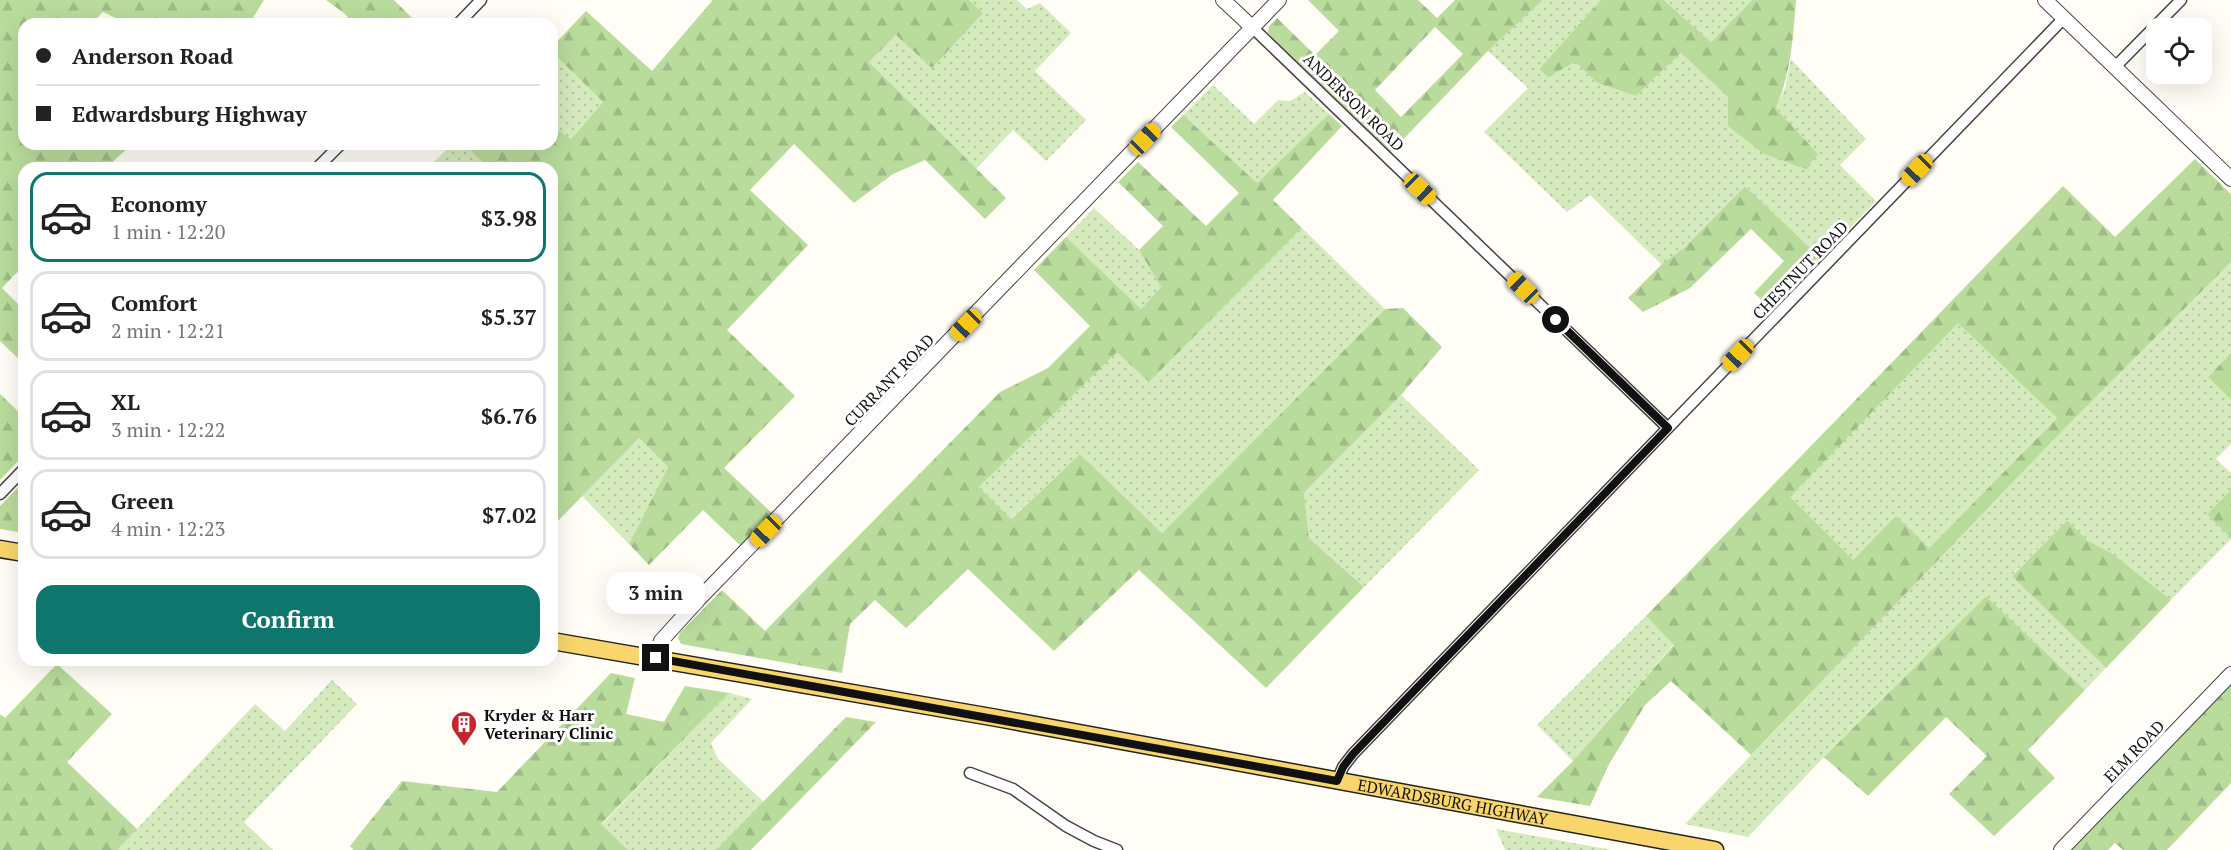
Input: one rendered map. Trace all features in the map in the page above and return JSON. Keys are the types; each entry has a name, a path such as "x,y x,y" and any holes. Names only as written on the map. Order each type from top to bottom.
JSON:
{"main road":[{"path":"0,549 18,552"},
{"name":"EDWARDSBURG HIGHWAY","path":"558,642 1715,850"}],"street":[{"path":"464,18 481,0"},
{"name":"ANDERSON ROAD","path":"1223,0 1668,428"},
{"name":"CURRANT ROAD","path":"656,658 662,641 699,599 1279,0"},
{"path":"2045,0 2231,179"},
{"path":"2115,67 2181,0"},
{"name":"CHESTNUT ROAD","path":"1337,781 1343,767 1353,754 2064,18"},
{"path":"323,162 335,150"},
{"path":"0,494 18,475"},
{"name":"ELM ROAD","path":"2061,850 2231,674"},
{"path":"969,773 1013,789 1066,825 1094,841 1117,850"}],"green space":[{"path":"0,0 264,0 253,18 116,18 103,12 97,18 18,18 18,150 126,150 112,162 18,162 18,271 2,288 18,304 18,358 0,341"},
{"path":"326,0 394,0 412,18 349,18"},
{"path":"969,0 1017,0 1027,9 1040,3 1071,33 1035,71 1086,120 1046,161 1013,130 976,169 869,62 896,35 983,13"},
{"path":"969,0 983,13 932,68 896,35 869,62 1006,198 985,219 925,160 893,174 854,203 794,144 750,190 808,245 727,330 795,396 724,468 773,514 742,547 703,510 649,565 629,544 668,467 639,438 558,521 558,162 482,162 470,150 558,150 558,129 571,139 603,102 558,58 558,41 586,11 652,71 712,1"},
{"path":"1308,0 1418,0 1437,18 1455,0 1543,0 1488,51 1391,152 1268,33 1269,26 1277,18 1315,55 1339,31","holes":["1435,27 1463,54 1401,117 1375,90"]},
{"path":"1543,0 1601,0 1539,69 1575,62 1597,83 1636,96 1681,53 1728,97 1818,154 1776,108 1785,88 1791,59 1866,139 1840,165 1876,201 1821,258 1745,186 1684,248 1662,265 1590,195 1567,212 1484,132 1528,88 1488,51"},
{"path":"1601,0 1664,0 1711,42 1752,0 1796,0 1788,68 1776,108 1818,154 1806,169 1764,154 1728,126 1728,97 1681,53 1636,96 1597,83 1575,62 1548,77 1539,69"},
{"path":"1664,0 1752,0 1711,42"},
{"path":"558,58 603,102 571,139 558,129"},
{"path":"1213,85 1254,124 1278,100 1290,101 1305,92 1329,114 1257,184 1183,115"},
{"path":"1329,114 1342,126 1273,200 1302,228 1149,382 1117,352 979,487 1011,519 1080,454 1162,533 1385,309 1403,308 1442,347 1401,395 1304,493 1309,538 1364,587 1266,688 1139,570 1054,651 968,569 906,628 875,600 850,624 842,673 681,644 678,638 680,633 722,590 765,631 1000,392 1048,368 1090,326 1034,270 1066,237 1141,309 1161,287 1139,250 1163,226 1118,182 1138,162 1206,226 1239,193 1171,127 1183,115 1257,183"},
{"path":"446,150 470,150 482,162 434,162"},
{"path":"2195,159 2231,194 2231,262 2066,427 1751,755 1671,681 1645,705 1608,766 1590,806 1537,797 1573,761 1674,645 1646,616 2063,186 2115,237","holes":["1958,323 2057,418 1929,548 1896,516 1853,560 1790,497"]},
{"path":"1745,186 1821,258 1771,308 1754,293 1784,261 1751,229 1690,288 1643,312 1628,298 1661,265 1684,248"},
{"path":"1094,208 1139,250 1161,287 1141,309 1066,237"},
{"path":"1302,228 1385,309 1162,533 1080,454 1010,519 979,487 1117,351 1149,382"},
{"path":"2231,262 2231,353 2208,377 2231,400 2231,444 2216,459 2231,473 2231,490 2207,514 2231,539 2171,600 2113,554 2088,541 2067,520 2012,575 2106,668 2085,690 1986,596 1824,757 1748,837 1685,824 2066,427"},
{"path":"1958,322 2057,418 1929,548 1853,561 1789,497"},
{"path":"2231,353 2231,400 2208,377"},
{"path":"0,394 18,411 18,461 0,480"},
{"path":"1401,395 1479,470 1364,587 1309,538 1304,493"},
{"path":"639,438 668,467 629,544 582,496"},
{"path":"18,487 18,532 0,529 0,506"},
{"path":"2231,490 2231,539 2207,514"},
{"path":"2067,520 2088,541 2113,554 2171,600 2106,668 2012,576"},
{"path":"1986,596 2085,690 2028,750 2055,778 1994,836 1949,794 1987,756 1946,717 1868,796 1824,757"},
{"path":"1646,616 1674,644 1573,761 1537,725"},
{"path":"55,666 59,666 112,714 67,762 137,829 117,850 0,850 0,714 5,718"},
{"path":"611,673 635,678 626,714 664,722 685,686 729,693 601,824 628,850 354,850 350,846 402,781 497,792"},
{"path":"332,680 357,704 244,822 273,850 117,850 255,704 285,731"},
{"path":"2231,683 2231,783 2167,850 2123,850 2115,843 2108,850 2070,850"},
{"path":"729,693 752,699 711,743 718,759 764,802 716,850 628,850 601,825"},
{"path":"846,717 876,722 751,850 716,850"},
{"path":"1496,829 1612,850 1505,850"}],"place":[{"name":"Kryder & Harr Veterinary Clinic","path":"464,747"}],"route":[{"path":"656,658 1337,781 1343,767 1353,754 1668,428 1556,320"}]}
